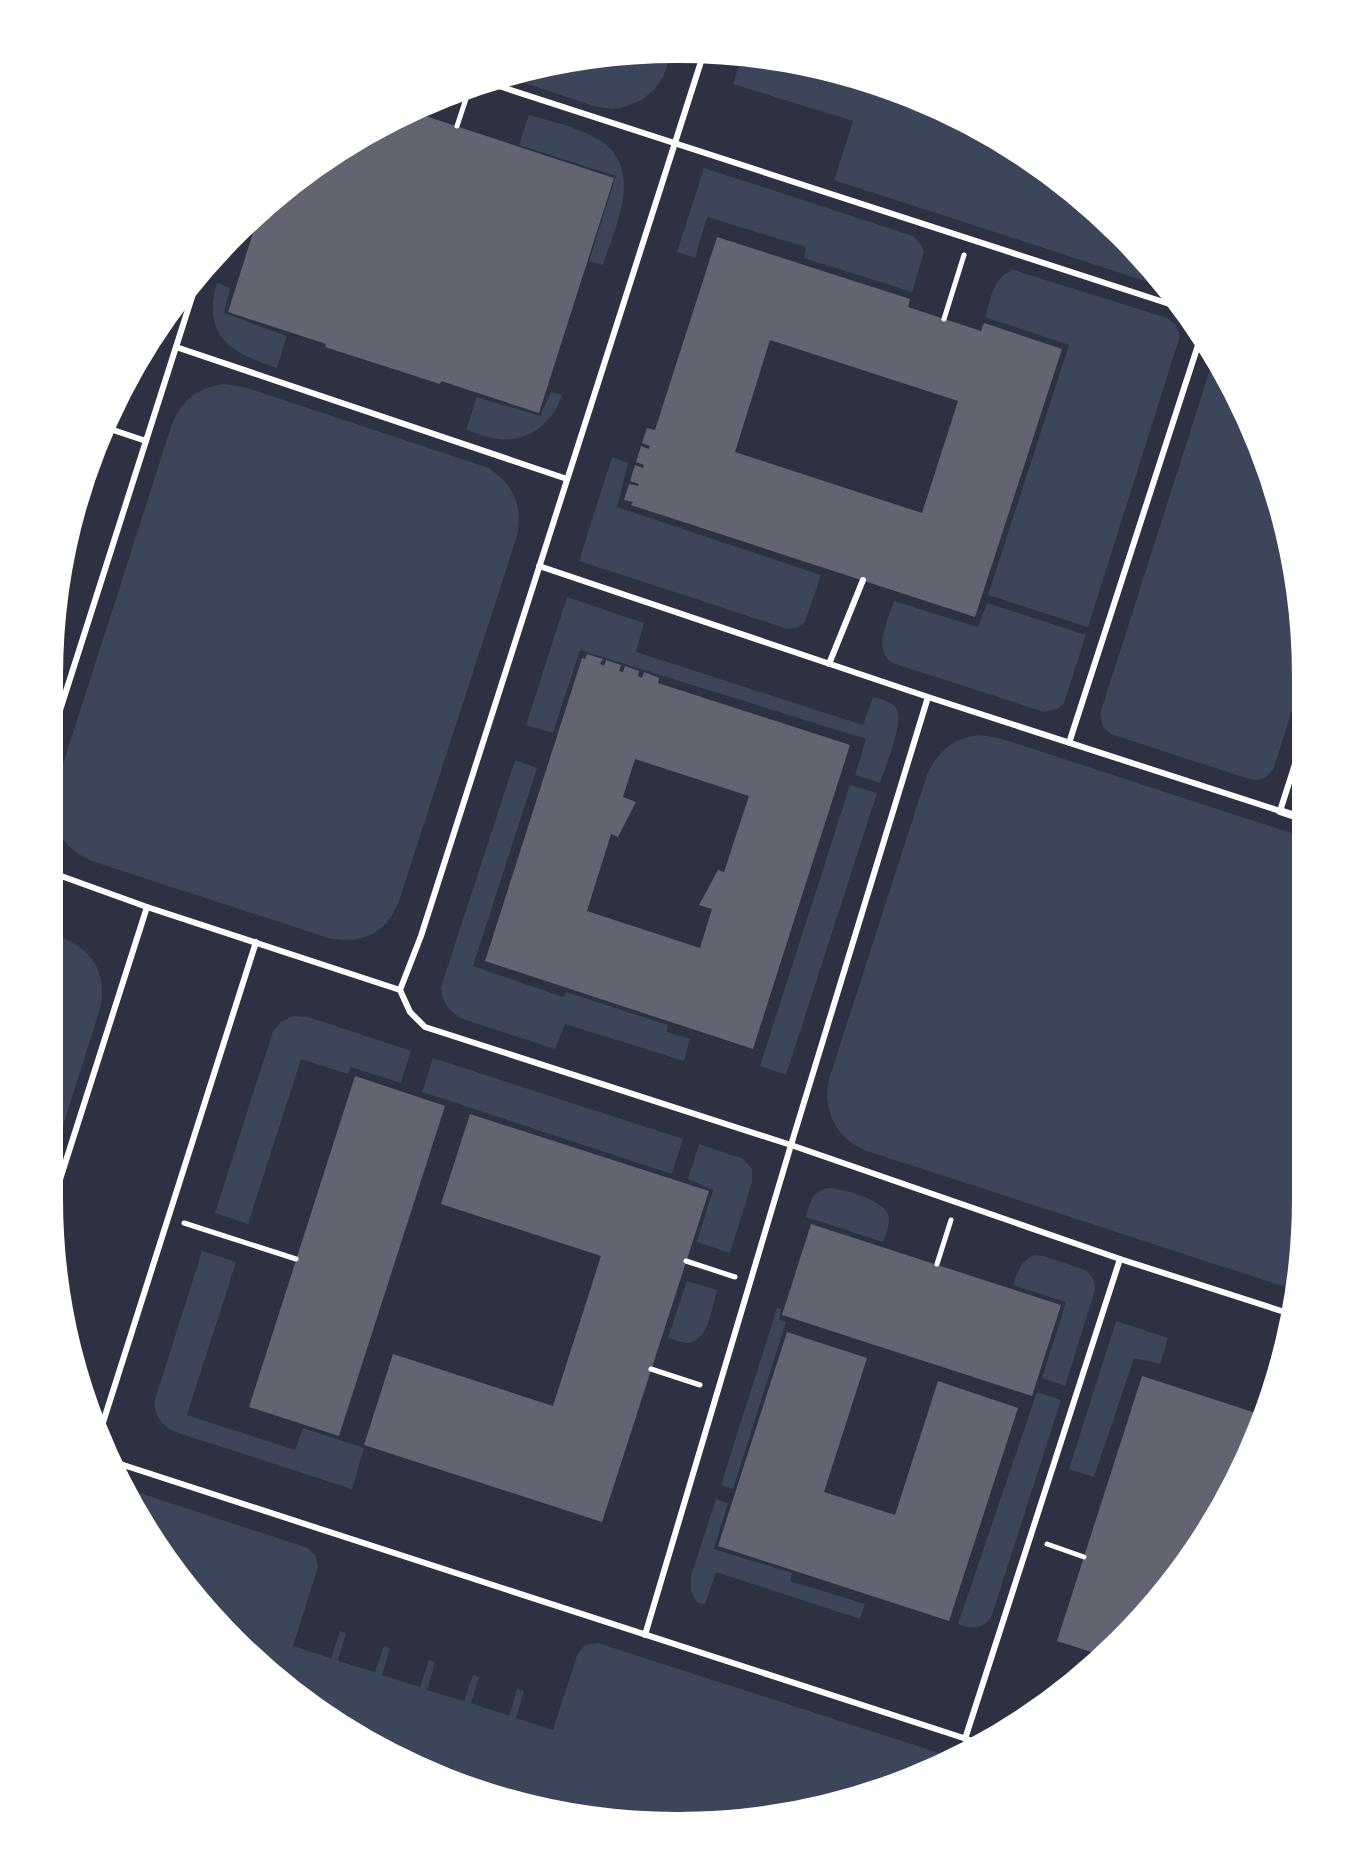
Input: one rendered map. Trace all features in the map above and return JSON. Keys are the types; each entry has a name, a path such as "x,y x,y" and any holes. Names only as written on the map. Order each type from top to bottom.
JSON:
{"street":[{"path":"1280,811 1297,817"}],"lane":[{"path":"702,59 421,936 400,990 410,1012 425,1027 791,1145 1120,1259 1286,1312"},
{"path":"497,85 1173,305"},
{"path":"58,716 194,290"},
{"path":"1069,743 1199,343"},
{"path":"176,347 567,479"},
{"path":"110,429 146,441"},
{"path":"539,566 1280,811 1297,758"},
{"path":"829,664 863,580"},
{"path":"645,1635 928,697"},
{"path":"58,875 400,990"},
{"path":"58,1186 147,907"},
{"path":"102,1426 256,942"},
{"path":"965,1739 1120,1259"},
{"path":"118,1463 973,1741"}],"path":[{"path":"457,126 467,95"},
{"path":"944,319 969,239"},
{"path":"937,1264 957,1203"},
{"path":"168,1218 296,1259"},
{"path":"686,1261 750,1282"},
{"path":"651,1369 718,1391"},
{"path":"1030,1537 1084,1557"}],"shaded area":[{"path":"669,58 663,77 654,90 640,101 612,109 515,80 597,63"},
{"path":"740,61 758,63 838,79 915,105 951,122 1022,162 1055,186 1116,239 1156,284 834,180 853,121 733,84"},
{"path":"529,115 594,137 610,149 620,163 624,179 620,214 603,265 589,261 616,176 519,145"},
{"path":"704,168 913,236 924,252 912,292 804,258 806,247 707,217 695,258 677,252"},
{"path":"1014,270 1167,318 1175,324 1180,336 1088,627 988,595 1069,345 985,317 997,282"},
{"path":"217,283 230,288 224,313 287,336 277,368 246,356 224,340 213,317"},
{"path":"1212,364 1250,440 1264,478 1276,517 1292,597 1297,694 1274,767 1261,779 1249,779 1111,734 1103,727 1100,714"},
{"path":"224,384 244,387 489,468 505,482 515,497 519,515 517,536 399,901 380,929 362,938 328,938 92,861 72,849 58,830 58,780 172,424 180,408 192,396"},
{"path":"551,392 562,395 558,405 546,422 529,434 498,439 466,430 477,397 540,416"},
{"path":"612,457 628,463 617,507 821,575 805,622 788,629 579,561"},
{"path":"567,597 644,623 636,652 863,725 873,697 891,704 896,708 898,723 880,783 855,775 866,739 580,650 553,733 526,725"},
{"path":"894,601 978,627 987,603 1086,635 1064,703 1057,709 1044,712 892,663 886,657 882,642"},
{"path":"979,735 999,738 1297,835 1297,1198 1290,1288 867,1151 847,1139 834,1122 828,1102 829,1079 927,775 947,747"},
{"path":"515,760 537,768 473,966 563,997 566,992 668,1025 667,1032 690,1039 684,1061 565,1024 555,1049 463,1019 445,1002 441,987"},
{"path":"850,785 877,793 786,1075 760,1066"},
{"path":"58,936 84,951 98,970 102,994 58,1141"},
{"path":"294,1016 308,1017 411,1051 401,1083 351,1067 348,1074 301,1059 248,1224 215,1213 273,1031 282,1021"},
{"path":"433,1058 683,1139 672,1174 422,1092"},
{"path":"699,1144 743,1159 752,1169 752,1182 730,1253 697,1242 713,1190 688,1179"},
{"path":"829,1188 864,1196 886,1211 889,1220 883,1242 806,1217 815,1194"},
{"path":"202,1251 236,1262 187,1415 295,1450 303,1428 364,1448 352,1489 175,1432 159,1419 155,1400"},
{"path":"1034,1255 1085,1270 1095,1284 1065,1386 1042,1378 1066,1302 1013,1285 1018,1271"},
{"path":"687,1281 717,1290 705,1330 700,1337 687,1343 668,1338"},
{"path":"777,1308 781,1309 779,1319 786,1322 733,1489 721,1485"},
{"path":"1116,1321 1168,1338 1160,1364 1134,1358 1094,1477 1069,1469"},
{"path":"1037,1392 1061,1400 992,1615 978,1627 958,1624"},
{"path":"133,1492 308,1548 315,1555 318,1567 293,1646 331,1658 340,1631 346,1633 338,1661 375,1672 384,1646 390,1648 382,1675 420,1687 429,1660 435,1662 427,1690 464,1701 473,1675 479,1677 471,1703 509,1716 517,1689 524,1691 516,1718 553,1730 577,1655 585,1645 598,1643 946,1755 915,1770 838,1796 758,1812 718,1816 637,1816 597,1812 517,1796 478,1784 440,1770 368,1734 333,1713 269,1663 239,1636 186,1575 162,1542"},
{"path":"716,1499 728,1503 714,1549 792,1573 790,1581 865,1604 860,1619 716,1572 705,1604 698,1603 691,1592 691,1576"}],"building":[{"path":"420,114 614,178 539,413 325,347 326,344 228,312 256,224 333,162"},
{"path":"717,237 910,299 908,307 981,331 984,323 1062,349 975,617 631,505 633,502 624,500 629,484 639,484 630,481 635,465 643,468 644,465 636,462 641,446 649,449 650,446 642,443 647,428 655,430","holes":["770,340 958,401 922,513 735,452"]},
{"path":"587,654 603,659 600,664 604,666 606,660 621,665 619,671 623,672 625,666 639,671 638,676 642,678 644,672 659,678 658,683 850,745 753,1049 485,961 582,658 585,659","holes":["635,759 749,796 724,872 718,870 699,905 712,909 700,948 587,911 611,834 618,837 636,802 623,797"]},
{"path":"355,1076 445,1106 339,1436 249,1407"},
{"path":"470,1114 709,1191 602,1522 364,1445 393,1354 553,1406 601,1256 441,1204"},
{"path":"811,1224 1061,1305 1032,1396 782,1315"},
{"path":"787,1332 867,1358 824,1492 895,1515 938,1381 1018,1408 949,1621 718,1546"},
{"path":"1142,1376 1258,1414 1214,1507 1193,1542 1143,1606 1096,1654 1057,1641"}]}
